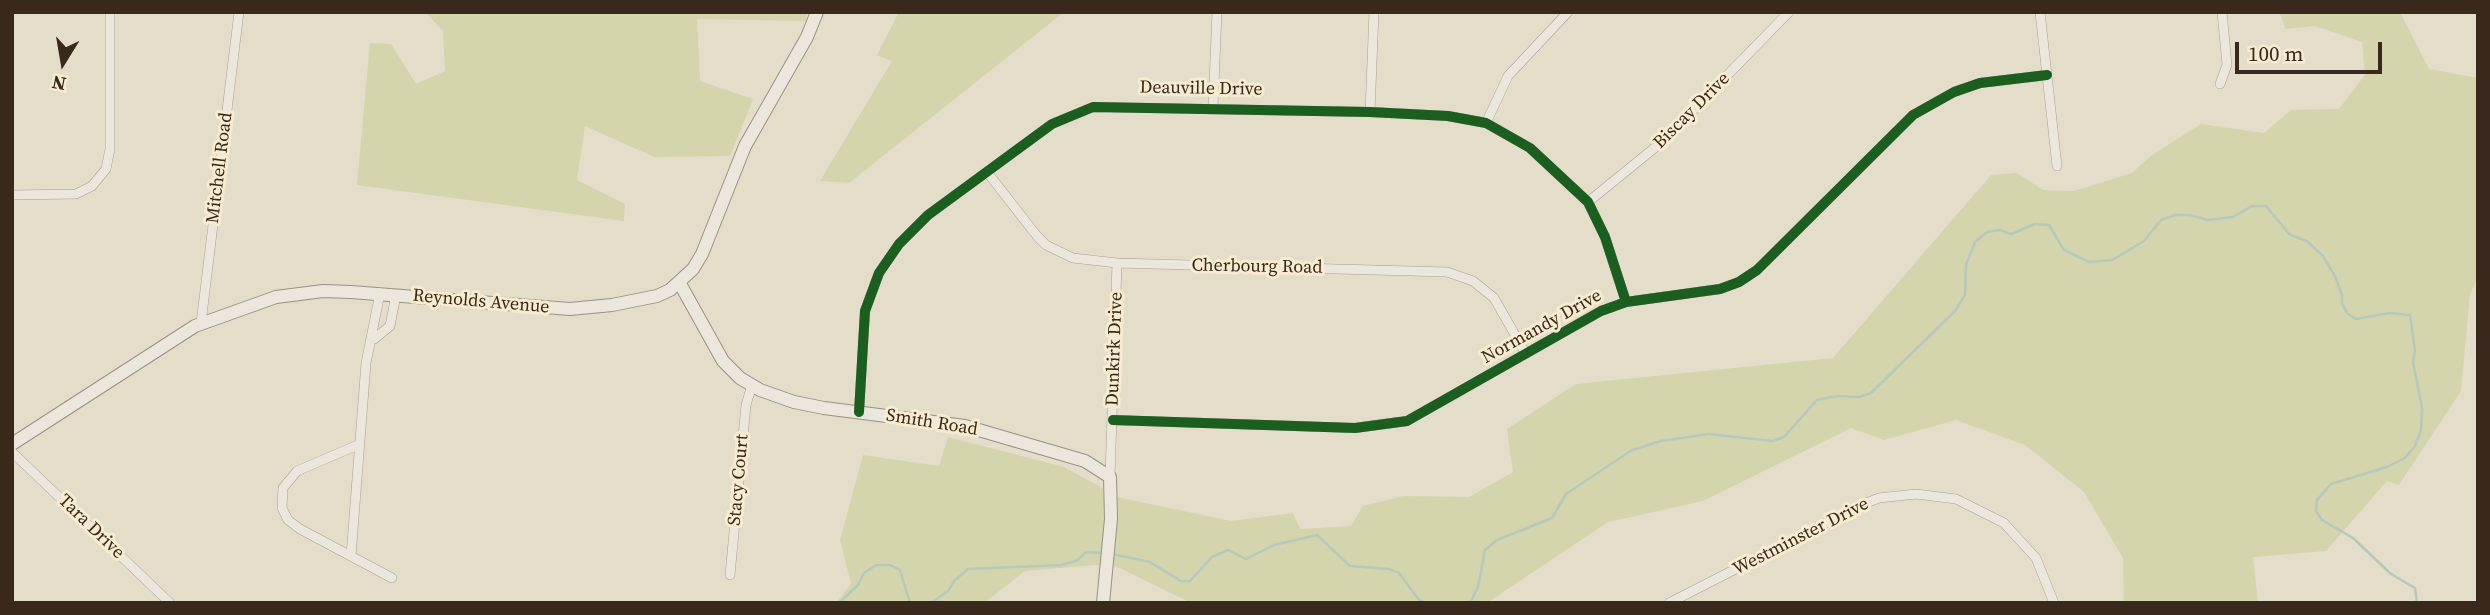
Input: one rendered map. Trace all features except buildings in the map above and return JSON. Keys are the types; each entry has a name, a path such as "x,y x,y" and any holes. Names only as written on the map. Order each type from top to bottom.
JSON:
{"street":[{"path":"12,195 76,194 92,186 106,169 110,149 110,12"},
{"name":"Mitchell Road","path":"201,323 239,12"},
{"name":"Reynolds Avenue","path":"12,444 201,323 276,297 323,291 380,293 570,309 653,297 679,282 702,254 745,146 807,37 817,12"},
{"path":"1213,107 1217,12"},
{"path":"1370,112 1374,12"},
{"path":"1486,123 1508,76 1568,12"},
{"name":"Biscay Drive","path":"1588,202 1663,141 1788,12"},
{"path":"2040,12 2057,166"},
{"path":"2220,84 2227,65 2222,12"},
{"name":"Normandy Drive","path":"1113,420 1381,426 1420,415 1583,320 1626,302 1720,289 1740,282 1757,270 1913,115 1954,92 1980,83 2047,75"},
{"name":"Deauville Drive","path":"859,412 862,329 879,273 913,229 1052,124 1080,110 1110,105 1370,112 1458,117 1486,123 1530,148 1588,202 1605,237 1626,302"},
{"name":"Cherbourg Road","path":"987,172 1046,245 1073,258 1117,263 1447,272 1473,281 1493,298 1526,354"},
{"name":"Dunkirk Drive","path":"1110,477 1117,263"},
{"name":"Smith Road","path":"679,282 719,355 732,371 752,386 794,402 965,426 1085,461 1110,477"},
{"path":"351,556 366,363 374,339 380,293"},
{"path":"374,339 390,326 397,295"},
{"name":"Stacy Court","path":"730,575 746,405 752,386"},
{"path":"360,444 297,471 287,480 281,495 282,508 293,524 391,578"},
{"name":"Tara Drive","path":"12,452 170,603"},
{"path":"1103,603 1109,542 1110,477"},
{"name":"Westminster Drive","path":"1669,603 1861,505 1879,498 1916,494 1956,499 1975,506 2004,523 2036,558 2054,603"}],"green space":[{"path":"425,12 807,12 806,21 697,19 700,81 753,99 730,156 654,157 585,126 577,180 625,204 624,221 357,185 370,43 391,44 416,84 445,71 443,31"},
{"path":"899,12 1064,12 849,183 820,181 892,61 877,55"},
{"path":"2279,12 2400,12 2429,69 2478,78 2478,277 2470,294 2461,391 2399,485 2387,481 2326,551 2253,557 2258,603 2124,603 2123,558 2084,492 2025,445 1956,420 1884,440 1851,428 1703,501 1608,522 1487,603 1191,603 1118,567 1095,565 1025,571 984,603 836,603 851,584 840,540 863,455 939,466 948,437 1064,467 1121,498 1231,521 1293,513 1300,529 1351,526 1363,506 1403,496 1469,497 1513,472 1507,429 1576,384 1833,358 1991,175 2017,173 2043,190 2074,191 2132,173 2152,155 2201,124 2264,133 2291,110 2339,109 2365,75 2362,42 2315,26 2286,29"}],"waterway":[{"path":"1466,603 1471,601 1478,587 1485,550 1497,540 1552,518 1566,494 1632,450 1661,441 1709,434 1772,441 1784,437 1817,400 1837,396 1859,397 1871,393 1955,311 1965,295 1966,265 1975,242 1987,232 2000,230 2011,234 2035,224 2049,225 2064,250 2089,262 2112,260 2144,241 2161,220 2175,215 2190,215 2208,220 2233,217 2252,206 2266,206 2290,235 2307,241 2323,256 2335,276 2342,295 2342,304 2348,314 2356,319 2389,313 2410,315 2415,350 2413,362 2422,408 2421,430 2415,446 2405,458 2387,467 2331,484 2317,500 2316,511 2322,520 2353,538 2391,574 2415,588 2417,603"},
{"path":"1112,554 1150,562 1181,581 1190,581 1212,557 1228,550 1246,559 1274,545 1317,535 1350,566 1389,569 1399,573 1419,600 1426,603"},
{"path":"931,603 948,591 955,580 968,569 1061,565 1078,560 1086,552 1102,553"},
{"path":"839,603 858,585 864,573 876,565 890,565 900,570 910,603"}],"cycle path":[{"path":"1113,420 1355,428 1407,421 1601,311 1626,302 1720,289 1739,282 1757,270 1913,115 1954,92 1980,83 2047,75"},
{"path":"859,412 865,311 879,273 899,244 928,215 1052,124 1093,107 1370,112 1448,116 1486,123 1530,148 1588,202 1605,237 1626,302"}]}
